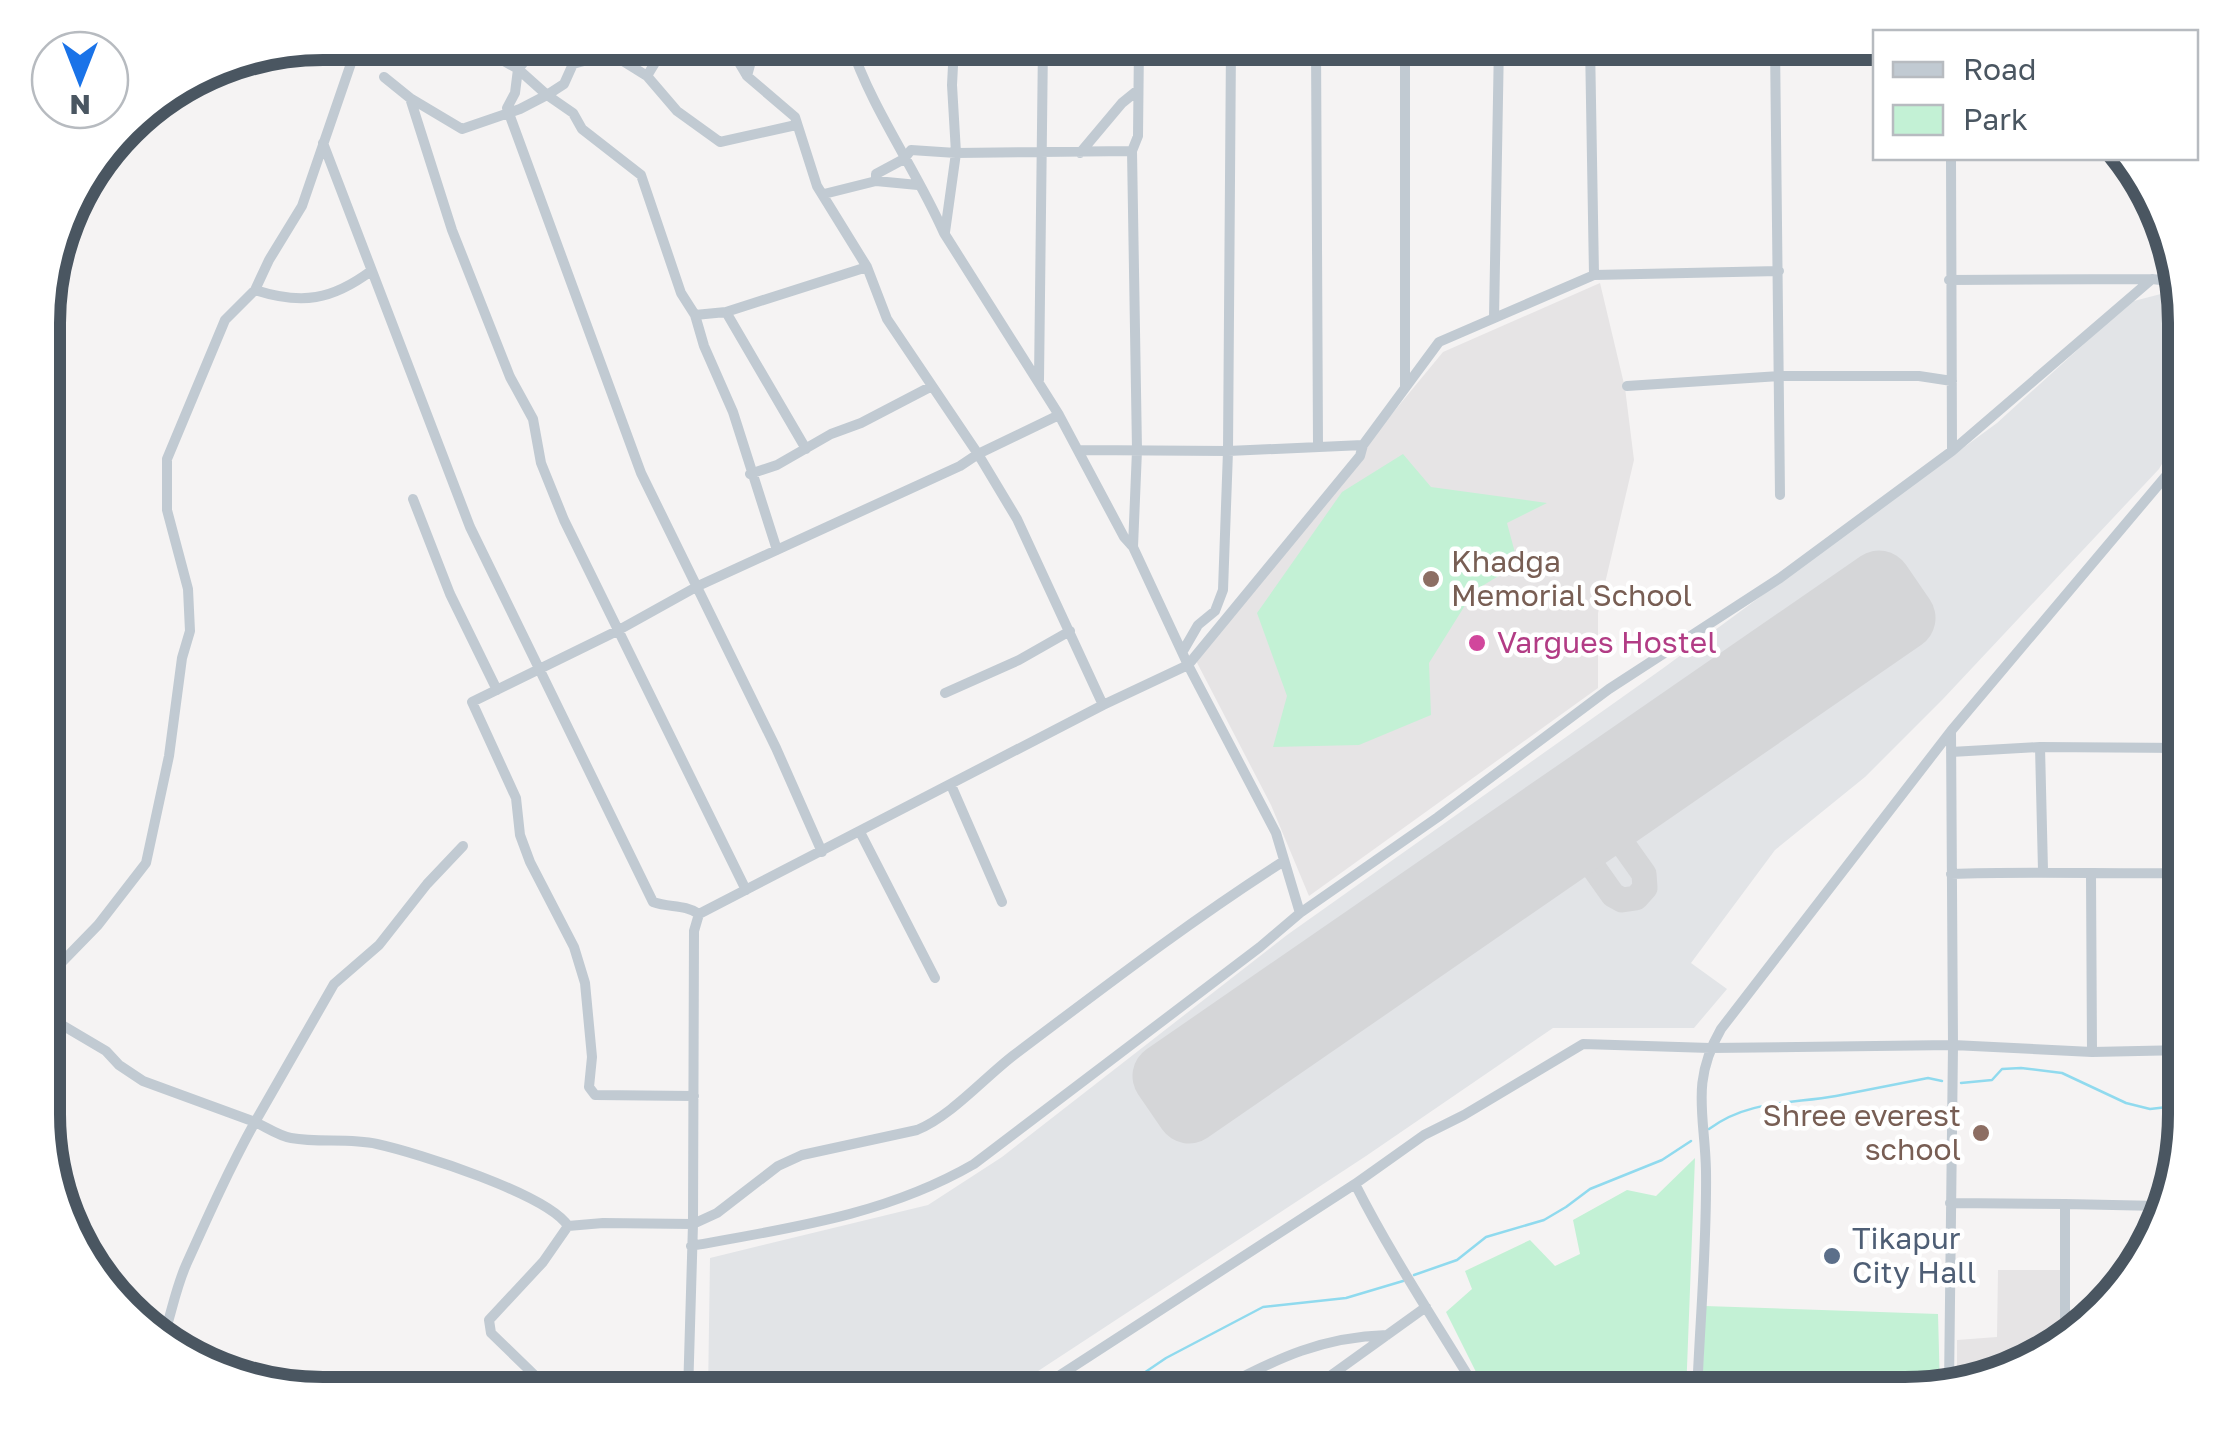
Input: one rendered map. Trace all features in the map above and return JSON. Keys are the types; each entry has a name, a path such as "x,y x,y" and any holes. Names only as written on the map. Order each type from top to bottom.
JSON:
{"street":[{"path":"1133,547 1137,450 1132,151 1138,136 1139,60"},
{"path":"1182,651 1198,626 1222,601 1228,451 1231,60"},
{"path":"1316,60 1318,446"},
{"path":"1404,60 1405,387"},
{"path":"1494,318 1499,60"},
{"path":"1590,60 1594,276"},
{"path":"1775,60 1780,495"},
{"path":"60,965 98,925 146,863 169,756 177,687 190,631 188,589 167,510 167,458 224,320 255,290 302,206 352,61"},
{"path":"504,61 573,113 582,129 641,175 681,293 695,314 704,346 733,412 777,550"},
{"path":"525,61 518,69 516,93 507,108 641,473 805,808 822,852"},
{"path":"384,77 410,98 462,129 547,95 564,84 573,64 584,61"},
{"path":"623,61 647,76 677,111 720,142 796,124"},
{"path":"647,76 656,61"},
{"path":"738,61 748,76 794,116 817,186 867,267 888,319 1017,519 1104,706"},
{"path":"748,76 752,61"},
{"path":"859,61 944,234 1059,414 1124,537 1133,547 1188,666 1276,833 1300,913"},
{"path":"944,234 956,153 953,61"},
{"path":"1039,382 1042,61"},
{"path":"1080,152 1138,90"},
{"path":"410,98 452,230 510,377 534,419 541,463 617,631 746,890"},
{"path":"324,143 470,527 538,669 653,902 686,906 700,914"},
{"path":"876,181 876,174 904,159 911,150 1132,151"},
{"path":"1951,160 1952,451"},
{"path":"824,194 876,181 918,185"},
{"path":"695,314 726,312 867,267"},
{"path":"255,290 300,300 350,288 372,271"},
{"path":"688,1377 694,931 700,914 1188,666 1360,456 1363,445 1439,342 1594,276 1779,271"},
{"path":"691,1246 893,1204 941,1184 1015,1136 1300,913 1438,817 1609,689 1780,578 1952,451 2152,279"},
{"path":"1949,280 2164,280"},
{"path":"726,312 806,449"},
{"path":"1627,386 1780,376 1919,376 1952,381"},
{"path":"750,474 777,465 932,386"},
{"path":"694,1096 595,1095 589,1087 592,1058 585,983 574,947 530,862 520,835 516,798 472,702 617,631 698,586 960,466 1059,414"},
{"path":"1079,450 1228,451 1363,445"},
{"path":"1698,1376 1706,1168 1701,1084 1710,1048 1951,731 2167,475"},
{"path":"412,499 450,594 496,690"},
{"path":"945,693 1020,660 1070,631"},
{"path":"1949,1373 1951,731"},
{"path":"1951,752 2040,747 2167,748"},
{"path":"2040,747 2043,870"},
{"path":"951,785 1002,902"},
{"path":"860,832 935,978"},
{"path":"167,1325 186,1265 222,1180 236,1163 255,1122 334,984 379,945 464,846"},
{"path":"568,1226 693,1224 716,1213 778,1166 802,1155 931,1124 982,1079 1200,915 1284,861"},
{"path":"1951,874 2043,870 2091,874 2167,872"},
{"path":"2091,874 2092,1052"},
{"path":"60,1024 106,1051 143,1080 290,1138 376,1144 447,1166 525,1196 561,1214 568,1226"},
{"path":"1058,1377 1424,1135 1464,1116 1583,1044 1710,1048 1953,1045 2092,1052 2167,1050"},
{"path":"1355,1184 1385,1243 1468,1376"},
{"path":"1950,1202 2151,1206"},
{"path":"2065,1204 2065,1323"},
{"path":"536,1377 491,1333 489,1320 543,1262 568,1226"},
{"path":"1329,1376 1426,1306"},
{"path":"1241,1376 1274,1358 1318,1345 1386,1335"}],"shaded area":[{"name":"Khadga Memorial School","path":"1600,283 1625,388 1634,460 1598,613 1598,688 1309,896 1271,805 1193,655 1443,352"},
{"path":"2166,293 2167,455 2159,469 1865,777 1775,850 1691,963 1727,989 1694,1028 1553,1028 1030,1377 708,1377 710,1258 928,1205 1002,1157 1287,935 1662,669 1997,423 2130,302"},
{"path":"1998,1270 2061,1270 2061,1326 2005,1357 1957,1372 1957,1340 1997,1337"}],"green space":[{"path":"1403,454 1431,487 1547,503 1507,523 1518,564 1474,591 1429,663 1431,715 1359,745 1273,747 1287,696 1257,613 1342,492"},
{"path":"1695,1158 1687,1376 1478,1376 1446,1312 1472,1289 1465,1271 1530,1240 1555,1266 1580,1254 1573,1220 1627,1190 1656,1196"},
{"path":"1705,1306 1938,1314 1940,1374 1703,1376"}],"waterway":[{"path":"1961,1083 1992,1080 2002,1069 2021,1068 2062,1073 2126,1103 2150,1109 2167,1107"},
{"path":"1709,1129 1754,1108 1928,1078 1942,1081"},
{"path":"1414,1275 1457,1260 1486,1237 1544,1220 1590,1189 1662,1160 1691,1141"},
{"path":"1139,1376 1263,1307 1346,1298 1403,1281"}],"taxiway":[{"path":"1564,826 1613,895 1622,900 1636,898 1645,888 1644,874 1595,805"}],"runway":[{"path":"1879,583 1903,618 1189,1111 1165,1076 1879,583"}],"place":[{"name":"Khadga Memorial School","path":"1431,579"},
{"name":"Vargues Hostel","path":"1477,643"},
{"name":"Shree everest school","path":"1981,1133"},
{"name":"Tikapur City Hall","path":"1832,1256"}]}
